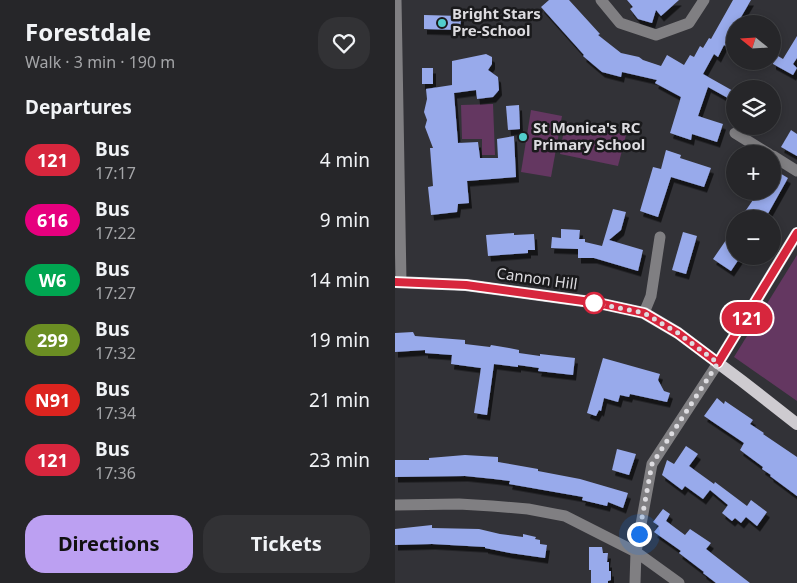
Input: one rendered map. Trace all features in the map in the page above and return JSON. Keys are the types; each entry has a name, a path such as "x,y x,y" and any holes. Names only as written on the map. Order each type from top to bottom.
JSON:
{"main road":[{"path":"718,363 797,233"},
{"name":"Cannon Hill","path":"398,282 466,285 598,303 644,313 678,333 797,424"}],"street":[{"path":"396,0 398,282"},
{"path":"601,0 620,23 655,35 689,23 704,0"},
{"path":"738,135 754,145"},
{"path":"781,161 797,171"},
{"path":"644,313 651,296 660,237"},
{"path":"635,583 636,552 652,464 718,363"},
{"path":"395,505 459,504 528,509 565,516 636,552 679,583"}],"shaded area":[{"path":"493,104 495,155 482,155 482,139 462,139 461,105"},
{"path":"531,110 562,116 551,177 521,172"},
{"path":"565,122 626,135 618,166 560,154"},
{"path":"797,255 797,401 734,357"}],"building":[{"path":"549,0 569,0 600,34 598,35 621,53 639,57 661,66 667,55 684,65 690,55 694,57 700,46 703,48 709,38 711,39 733,0 751,0 742,15 726,15 726,46 724,45 718,57 714,54 703,74 726,87 726,97 708,87 698,116 723,124 717,142 692,134 691,140 670,133 681,97 655,83 657,80 622,72 621,77 602,72 583,56 541,7"},
{"path":"627,0 679,0 661,16 656,10 652,23 638,19 630,9 633,7"},
{"name":"Bright Stars Pre-School","path":"424,15 461,16 460,30 424,29"},
{"path":"797,36 797,58 793,64 797,68 793,75 781,68 781,58 783,59"},
{"path":"486,54 492,57 492,64 488,70 498,77 499,90 493,97 477,99 476,90 454,93 458,143 478,142 480,158 498,158 497,139 514,136 516,177 467,181 469,203 458,204 457,212 431,215 428,187 433,186 430,148 433,148 425,127 427,120 424,112 427,99 426,89 452,85 452,61"},
{"path":"422,68 433,68 433,84 422,84"},
{"name":"St Monica's RC Primary School","path":"519,105 520,129 508,130 506,106"},
{"path":"791,130 797,134 797,156 781,147"},
{"path":"666,150 681,155 680,158 711,168 704,187 671,177 658,217 640,211 653,167 661,169"},
{"path":"781,174 788,178 781,190"},
{"path":"753,200 776,200 770,210 746,210"},
{"path":"613,209 626,212 621,230 609,240 643,250 638,271 594,258 578,258 578,249 551,248 552,237 561,238 561,229 580,230 579,239 585,239 585,242 602,246"},
{"path":"683,232 697,236 686,274 672,270"},
{"path":"514,233 514,235 534,234 535,250 528,250 528,253 488,256 486,235"},
{"path":"726,240 726,265 735,265 731,271 713,259"},
{"path":"413,332 415,336 465,340 465,344 509,348 519,350 519,353 575,358 573,375 538,371 539,368 518,365 518,367 494,364 487,415 474,413 481,368 451,364 452,355 425,353 425,350 395,352 395,333"},
{"path":"603,358 660,374 658,380 664,391 670,393 667,402 630,394 629,397 620,395 618,402 604,398 601,411 599,410 596,416 587,413"},
{"path":"717,398 724,404 725,401 753,420 750,424 797,457 797,496 740,450 744,443 704,416"},
{"path":"686,446 698,454 689,466 714,484 715,482 747,506 751,500 767,512 757,526 746,517 741,523 735,518 732,521 722,513 728,505 710,490 703,499 685,486 682,490 662,475 667,460 674,464"},
{"path":"617,449 636,454 629,475 612,470"},
{"path":"465,455 498,457 498,462 580,479 628,493 623,508 608,502 607,506 582,500 583,497 509,484 510,481 465,476 395,477 395,460 429,460 429,458"},
{"path":"663,509 670,514 666,521 685,535 690,529 711,543 706,549 750,583 716,583 679,553 681,551 654,532 659,526 653,522"},
{"path":"432,525 432,528 479,529 500,534 523,537 523,534 536,537 535,539 540,540 540,544 547,545 545,558 485,547 432,544 395,545 395,529"},
{"path":"589,547 602,547 603,553 608,553 607,562 609,562 609,571 611,571 611,580 608,583 591,583"}],"bus line":[{"name":"121","path":"395,282 466,285 598,303 644,313 678,333 718,363 797,233"}],"place":[{"name":"Bright Stars Pre-School","path":"442,23"},
{"name":"St Monica's RC Primary School","path":"523,137"}],"route":[{"path":"594,303 644,313 678,333 718,363 652,464 639,534"}]}
